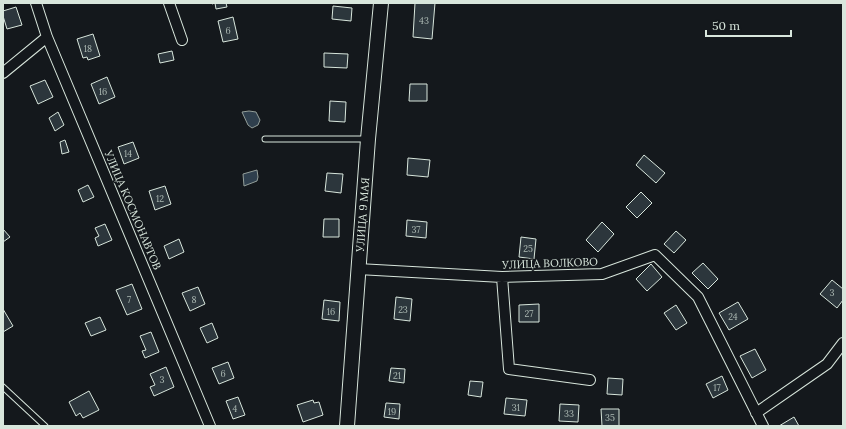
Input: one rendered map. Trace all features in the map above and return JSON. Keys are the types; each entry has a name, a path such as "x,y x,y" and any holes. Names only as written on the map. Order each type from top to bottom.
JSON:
{"main road":[{"name":"УЛИЦА 9 МАЯ","path":"347,426 368,139 381,3"}],"street":[{"name":"УЛИЦА КОСМОНАВТОВ","path":"36,3 48,37 210,426"},
{"path":"169,3 182,40"},
{"path":"3,73 48,37"},
{"name":"УЛИЦА ВОЛКОВО","path":"358,269 502,277 602,274 655,255 698,297 763,426"},
{"path":"502,277 509,369 590,380"},
{"path":"756,414 827,364 843,343"}],"lane":[{"path":"265,140 368,139"},
{"path":"3,387 45,426"}],"water":[{"path":"242,112 256,112 260,120 258,125 252,128 248,125"},
{"path":"257,170 257,181 244,186 243,174"}],"building":[{"path":"215,3 226,3 227,7 216,9"},
{"path":"415,3 435,3 432,39 413,37"},
{"path":"333,6 352,8 351,21 332,19"},
{"path":"16,7 22,25 7,29 3,11"},
{"path":"233,17 238,39 223,42 218,21"},
{"path":"93,34 100,56 88,60 87,57 83,58 77,39"},
{"path":"172,51 174,60 160,63 158,54"},
{"path":"324,53 348,54 347,68 324,67"},
{"path":"107,77 115,97 99,104 91,84"},
{"path":"45,80 53,97 38,104 30,86"},
{"path":"410,84 427,84 427,101 409,101"},
{"path":"330,101 346,102 345,122 329,121"},
{"path":"58,112 64,125 55,131 49,118"},
{"path":"65,140 69,152 62,154 60,142"},
{"path":"133,142 139,158 124,164 118,147"},
{"path":"644,155 665,173 656,183 636,165"},
{"path":"408,158 430,160 428,177 407,175"},
{"path":"327,173 343,174 341,193 325,191"},
{"path":"88,185 94,197 83,202 78,190"},
{"path":"165,186 171,204 155,210 149,191"},
{"path":"641,192 652,203 637,218 626,207"},
{"path":"324,219 339,219 339,237 323,237"},
{"path":"407,220 427,222 426,238 406,236"},
{"path":"602,222 614,234 598,252 586,240"},
{"path":"105,224 112,240 98,246 95,238 99,236 95,228"},
{"path":"3,229 10,237 3,242"},
{"path":"676,231 686,240 674,253 664,244"},
{"path":"521,237 536,239 534,259 519,257"},
{"path":"179,239 184,252 169,259 164,246"},
{"path":"703,263 718,279 708,289 692,273"},
{"path":"651,264 662,277 647,291 636,279"},
{"path":"832,280 843,289 843,300 837,308 820,294"},
{"path":"132,284 142,309 127,315 116,290"},
{"path":"198,287 205,304 190,311 182,293"},
{"path":"396,297 412,299 410,321 394,319"},
{"path":"324,300 340,302 339,321 322,319"},
{"path":"738,302 748,319 729,330 719,313"},
{"path":"539,304 539,322 519,322 519,305"},
{"path":"676,305 687,323 676,330 664,313"},
{"path":"3,309 13,326 3,332"},
{"path":"100,317 106,330 91,336 85,323"},
{"path":"212,323 218,338 207,343 200,328"},
{"path":"151,332 159,352 145,358 142,351 146,350 140,336"},
{"path":"755,349 766,370 752,378 740,356"},
{"path":"228,362 234,378 219,384 212,368"},
{"path":"166,367 174,387 154,396 150,387 155,385 150,374"},
{"path":"391,368 405,369 404,383 389,381"},
{"path":"722,376 728,390 713,398 706,384"},
{"path":"608,378 623,379 622,395 607,394"},
{"path":"470,381 483,382 481,397 468,395"},
{"path":"89,391 99,410 83,418 80,413 76,416 69,402"},
{"path":"238,397 245,415 233,419 226,401"},
{"path":"506,398 527,400 525,416 504,414"},
{"path":"313,400 314,403 319,402 323,415 303,422 297,405"},
{"path":"386,403 400,404 399,419 384,417"},
{"path":"560,404 579,405 578,422 559,421"},
{"path":"601,409 619,409 619,426 602,426"},
{"path":"794,417 799,426 779,426"}]}
